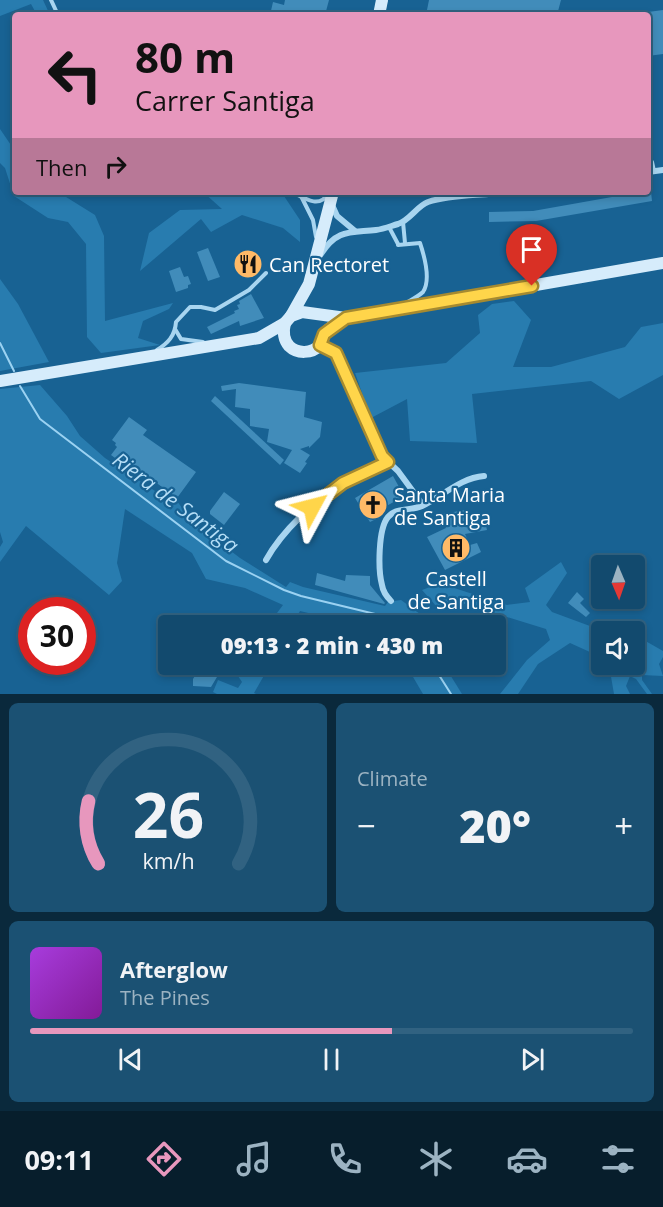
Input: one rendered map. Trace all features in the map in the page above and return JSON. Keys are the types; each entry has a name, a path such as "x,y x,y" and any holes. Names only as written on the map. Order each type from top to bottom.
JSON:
{"main road":[{"path":"322,339 317,315 311,303 312,272 330,195"},
{"path":"259,338 302,312 346,318 663,263"},
{"path":"312,272 288,319 284,334 287,342 292,348 306,352 314,350 322,339 346,318"},
{"path":"0,381 259,338 287,342"}],"street":[{"path":"651,171 663,170"},
{"path":"330,195 337,216 355,231"},
{"path":"312,272 330,241 339,235 355,231 378,230 403,222 425,203 468,195"},
{"path":"618,271 663,257"},
{"path":"322,339 336,353 382,456 398,471 423,505"},
{"path":"266,560 284,534 321,500 343,483 388,462"},
{"path":"391,601 385,594 381,580 382,530 385,522 392,513 423,505 464,480 484,476"}],"lane":[{"path":"302,195 316,230 312,272"},
{"path":"304,195 318,202 330,195"},
{"path":"403,222 405,243"},
{"path":"381,312 406,304 423,292 427,276 420,243 398,244 389,226"},
{"path":"149,356 169,342 176,322 190,307 215,310 249,290 266,273"},
{"path":"175,329 181,339 225,344"}],"shaded area":[{"path":"0,0 43,0 49,12 35,12 31,4 0,16"},
{"path":"0,129 12,147 12,190 5,168 0,163"},
{"path":"63,195 95,215 104,236 105,321 173,303 169,309 143,321 138,338 160,345 101,353 87,337 86,244 68,222 48,218 14,196"},
{"path":"206,195 284,196 300,220 300,242 283,228 242,215 211,232 201,219 140,271 149,233 180,210 222,209"},
{"path":"0,279 18,304 49,362 0,371"},
{"path":"514,301 531,320 513,367 551,367 625,347 641,327 663,323 663,375 619,399 591,381 472,394 477,443 410,441 407,399 371,418 355,373 446,363 480,333 478,315 492,304"},
{"path":"40,385 67,416 80,436 105,458 155,491 160,490 176,500 193,522 240,558 286,587 290,582 385,606 388,602 401,600 421,615 317,615 300,611 298,615 276,615 283,605 245,588 206,579 192,553 125,509 117,563 122,581 109,595 26,526 0,562 0,547 3,542 0,532 0,389"},
{"path":"561,562 567,573 546,605 552,612 591,626 591,652 570,643 538,664 518,694 500,694 527,660 550,640 546,629 455,601 437,607 422,590 449,580 451,587 507,605 530,602 525,588"},
{"path":"645,641 663,651 659,664 663,676 642,675 645,675"},
{"path":"237,675 264,675 254,693 256,694 217,694 213,692 218,680 238,688 242,682"},
{"path":"412,675 450,675 462,694 423,694"},
{"path":"611,675 642,675 642,680 652,694 647,694 636,679 630,676 626,686 630,694 614,694"}],"building":[{"path":"285,0 329,0 326,12 271,12 273,2 284,5"},
{"path":"429,0 561,0 558,12 427,12"},
{"path":"663,10 663,54 651,56 651,12 648,12"},
{"path":"651,192 652,201 536,221 489,222 489,212 533,211 623,195 651,195"},
{"path":"208,248 220,277 208,281 197,252"},
{"name":"Can Rectoret","path":"248,251 257,271 249,277 238,256"},
{"path":"180,267 184,277 188,276 191,284 188,288 176,292 169,271"},
{"path":"251,294 264,318 240,326 239,321 211,334 207,327 235,313 234,311 239,309 237,305 240,304 239,301"},
{"path":"239,383 306,392 304,417 322,422 320,437 309,448 309,446 300,449 310,455 300,473 284,463 292,450 267,442 269,429 250,426 250,409 235,407 236,389 222,391 221,386"},
{"path":"215,396 284,460 280,465 211,401"},
{"path":"129,417 147,430 143,435 196,472 177,498 143,473 141,477 111,455 117,447 112,440"},
{"name":"Santa Maria de Santiga","path":"393,476 404,496 376,512 378,518 370,522 355,498"},
{"path":"224,492 240,504 224,525 210,514 210,511"},
{"name":"Castell de Santiga","path":"466,510 468,521 484,518 487,530 465,534 470,545 477,543 481,552 445,570 427,537 446,528 441,514"},
{"path":"317,573 345,581 346,575 370,576 370,585 385,603 315,585"},
{"path":"577,592 584,599 580,603 590,613 586,617 568,603"},
{"path":"195,675 217,677 211,687 193,686"}],"waterway":[{"name":"Riera de Santiga","path":"0,343 14,371"},
{"name":"Riera de Santiga","path":"20,386 40,419 226,561 301,596 379,615"},
{"name":"Riera de Santiga","path":"439,675 451,694"}],"place":[{"name":"Can Rectoret","path":"248,264"},
{"name":"Santa Maria de Santiga","path":"373,505"},
{"name":"Castell de Santiga","path":"456,548"}],"route":[{"path":"312,507 343,483 388,462 382,456 336,353 320,345 324,334 346,318 532,286"}]}
